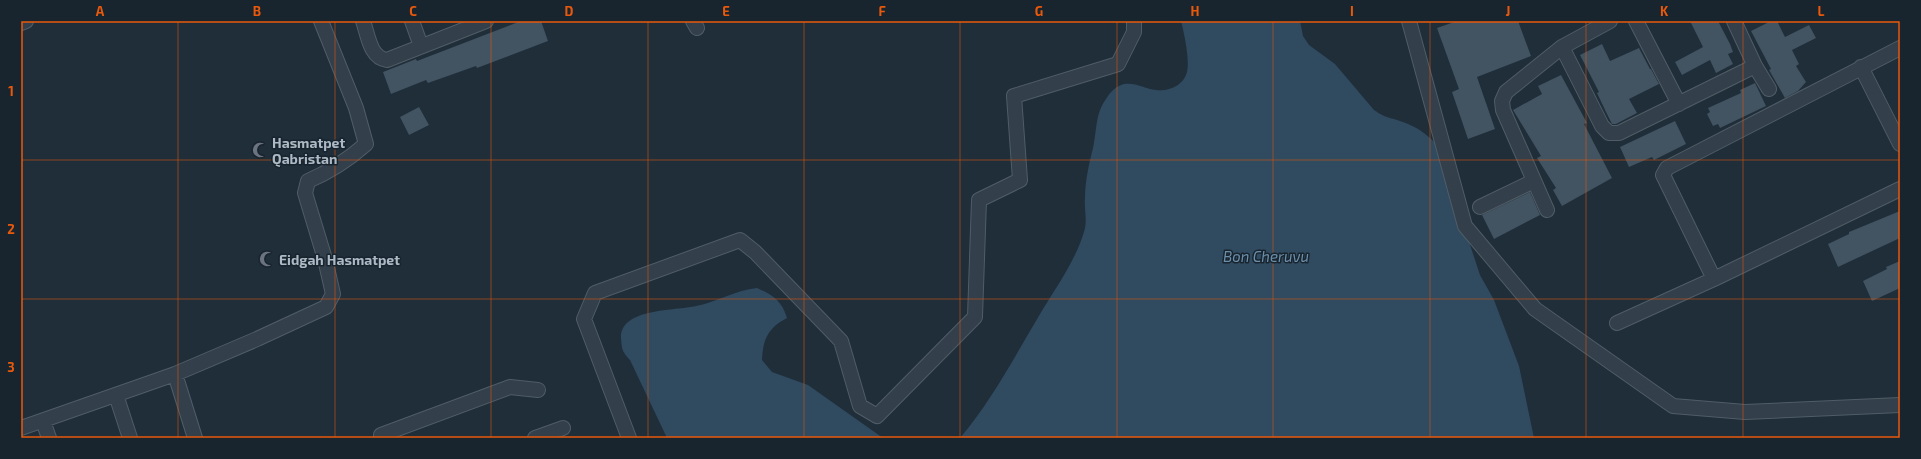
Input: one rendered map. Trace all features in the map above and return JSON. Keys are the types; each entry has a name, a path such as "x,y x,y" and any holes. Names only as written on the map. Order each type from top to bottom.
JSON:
{"street":[{"path":"21,23 26,21"},
{"path":"21,428 175,374 326,307 332,294 325,259 305,193 308,181 324,174 366,144 356,108 320,21"},
{"path":"363,21 374,54 380,59 387,60 486,21"},
{"path":"412,21 421,46"},
{"path":"629,438 584,318 595,293 740,240 755,252 841,342 860,406 877,416 975,317 979,200 1020,180 1014,96 1118,64 1134,32 1134,21"},
{"path":"1409,21 1465,226 1535,309 1674,406 1745,412 1900,405"},
{"path":"1546,210 1503,110 1502,101 1506,92 1562,47 1610,21"},
{"path":"1636,21 1679,104"},
{"path":"1736,22 1755,66 1769,89"},
{"path":"1562,47 1602,126 1609,132 1619,133 1755,66"},
{"path":"1714,278 1663,175 1664,171 1667,168 1900,48"},
{"path":"1861,67 1900,144"},
{"path":"1480,207 1534,181"},
{"path":"1617,323 1900,189"},
{"path":"175,374 195,438"},
{"path":"378,437 510,387 538,390"},
{"path":"116,395 130,438"},
{"path":"43,421 49,438"},
{"path":"535,438 562,428"}],"water":[{"name":"Bon Cheruvu","path":"1181,21 1300,21 1303,36 1309,45 1335,64 1374,110 1385,116 1413,126 1426,134 1437,145 1480,275 1494,300 1519,366 1534,438 960,438 1003,378 1077,251 1085,228 1086,179 1098,116 1102,105 1109,94 1118,86 1124,84 1166,90 1175,87 1183,81 1187,72 1188,61"},
{"path":"757,288 768,293 780,303 787,318 771,330 765,340 762,360 772,372 808,385 883,438 667,438 630,360 623,350 621,338 623,328 629,321 639,316 663,310 687,308 704,304 742,291"}],"building":[{"path":"521,21 541,21 548,41 477,68 476,66 428,83 426,80 391,94 383,72 416,59 417,61"},
{"path":"1457,21 1518,21 1531,56 1477,77 1495,129 1468,139 1452,92 1459,89 1437,28"},
{"path":"1690,21 1718,21 1733,52 1728,54 1733,64 1716,73 1710,60 1682,75 1675,62 1703,47"},
{"path":"1771,21 1777,21 1785,37 1809,25 1816,38 1792,50 1799,64 1796,66 1806,82 1798,91 1785,98 1769,70 1771,69 1751,31"},
{"path":"1602,44 1610,61 1639,48 1659,84 1629,99 1637,113 1616,124 1612,124 1597,93 1599,92 1580,55"},
{"path":"1561,75 1587,123 1584,124 1612,178 1562,206 1553,190 1556,188 1537,158 1541,156 1513,110 1542,94 1538,86"},
{"path":"1755,83 1766,106 1720,128 1718,124 1713,126 1707,114 1710,112 1708,108 1741,93 1740,90"},
{"path":"419,107 429,125 409,135 400,117"},
{"path":"1675,121 1686,144 1654,160 1652,157 1629,167 1620,147"},
{"path":"1530,192 1540,215 1494,239 1482,215"},
{"path":"1900,211 1900,238 1838,267 1828,244 1849,234 1849,232"},
{"path":"1900,261 1900,288 1872,301 1863,281 1887,269 1886,267"}],"place":[{"name":"Hasmatpet Qabristan","path":"260,150"},
{"name":"Eidgah Hasmatpet","path":"267,259"}]}
